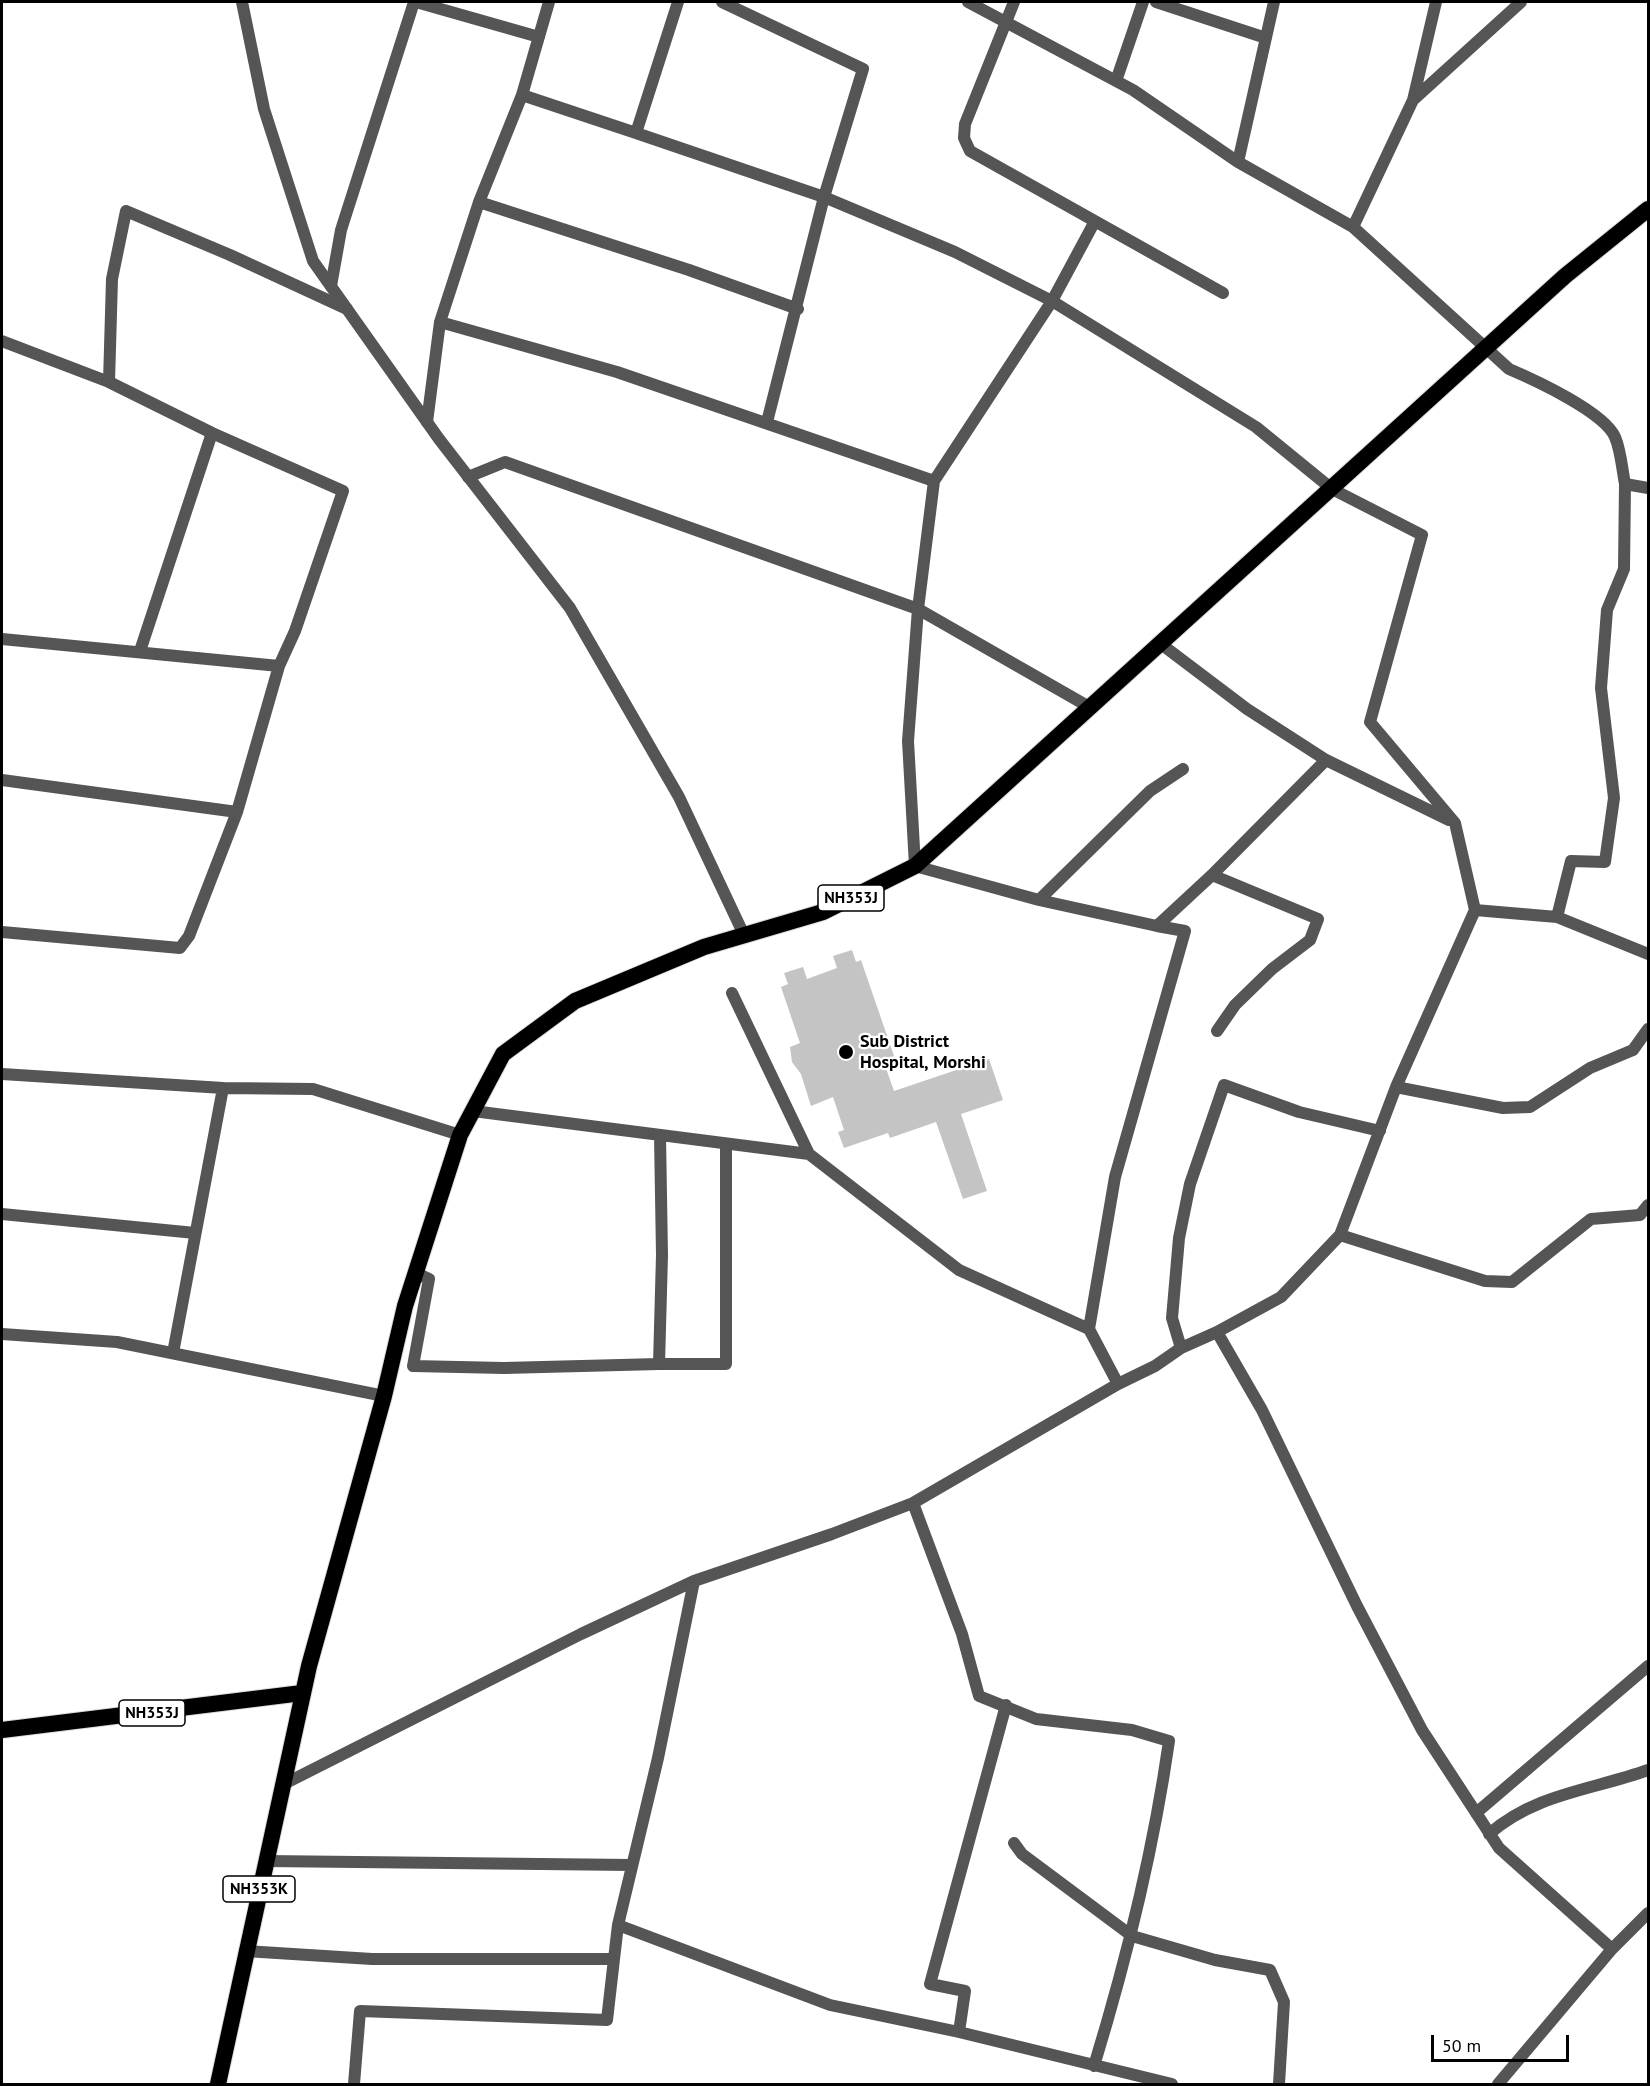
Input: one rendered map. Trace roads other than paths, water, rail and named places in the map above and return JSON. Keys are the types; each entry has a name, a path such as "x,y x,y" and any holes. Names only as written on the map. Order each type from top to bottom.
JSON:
{"highway":[{"name":"NH353J","path":"2,1730 302,1693 384,1396 405,1306 460,1135 504,1054 575,1000 704,947 823,912 915,866 1565,276 1648,209"},
{"name":"NH353K","path":"218,2085 302,1693"}],"street":[{"path":"242,2 264,109 313,261 427,422 570,608 679,797 744,935"},
{"path":"331,286 341,230 415,2 539,37"},
{"path":"427,422 440,322 479,202 522,95 549,2"},
{"path":"636,133 678,2"},
{"path":"722,2 863,69 824,197 798,309 768,422"},
{"path":"968,2 1116,81 1155,104 1238,162 1353,227 1509,369 1540,382 1586,409 1615,436 1625,484 1624,569 1607,610 1601,688 1614,798 1605,862 1571,861 1557,917"},
{"path":"1014,2 1008,23 964,124 964,138 970,151 1223,293"},
{"path":"1116,81 1143,2"},
{"path":"1156,2 1266,38"},
{"path":"1238,162 1274,2"},
{"path":"1353,227 1413,100 1436,2"},
{"path":"1413,100 1521,2"},
{"path":"282,1785 581,1634 694,1581 832,1534 913,1503 1118,1384 1155,1366 1181,1348 1217,1332 1281,1297 1340,1235 1396,1087 1475,910 1455,823 1370,722 1422,535 1332,489 1256,428 1052,301 955,252 824,197 522,95"},
{"path":"479,202 689,270 798,309"},
{"path":"109,382 112,279 126,211 230,255 347,309"},
{"path":"1095,221 1052,301 934,481 918,609 908,741 915,866 1039,900 1185,931 1115,1177 1089,1329 1118,1384"},
{"path":"440,322 617,372 768,422 934,481"},
{"path":"2,341 109,382 212,433 343,491 295,631 279,666 237,812 189,936 180,948 2,932"},
{"path":"140,651 212,433"},
{"path":"468,477 504,462 918,609 1091,708"},
{"path":"1625,484 1648,488"},
{"path":"2,639 279,666"},
{"path":"1161,644 1247,710 1326,760 1455,823"},
{"path":"1157,926 1212,875 1326,760"},
{"path":"1039,900 1150,791 1183,770"},
{"path":"2,780 237,812"},
{"path":"1212,875 1318,919 1310,940 1272,969 1242,997 1217,1031"},
{"path":"1475,910 1557,917 1648,954"},
{"path":"732,993 808,1154 959,1270 1089,1329"},
{"path":"1396,1087 1503,1108 1530,1107 1590,1068 1633,1050 1648,1029"},
{"path":"2,1074 223,1088 313,1089 460,1135"},
{"path":"1181,1348 1172,1318 1179,1238 1190,1184 1224,1085 1299,1112 1380,1131"},
{"path":"172,1353 223,1088"},
{"path":"473,1112 808,1154"},
{"path":"659,1364 662,1255 660,1135"},
{"path":"416,1273 429,1279 413,1366 504,1368 726,1364 726,1144"},
{"path":"1340,1235 1476,1278 1512,1282 1591,1219 1640,1215 1648,1205"},
{"path":"2,1214 195,1233"},
{"path":"1217,1332 1262,1410 1305,1494 1357,1606 1422,1731 1499,1848 1612,1949"},
{"path":"2,1334 117,1342 384,1396"},
{"path":"913,1503 962,1634 979,1696 1036,1719 1132,1730 1169,1741 1159,1811 1132,1936 1094,2066"},
{"path":"354,2085 360,2011 607,2020 618,1925 658,1758 694,1581"},
{"path":"1476,1813 1648,1666"},
{"path":"959,2032 965,1991 930,1984 1006,1706"},
{"path":"1489,1834 1510,1816 1562,1794 1648,1770"},
{"path":"1014,1843 1022,1854 1132,1936 1215,1960 1270,1970 1284,2002 1279,2085"},
{"path":"265,1861 632,1865"},
{"path":"1498,2085 1612,1949 1648,1913"},
{"path":"618,1925 830,2005 959,2032 1172,2085"},
{"path":"246,1951 372,1959 614,1959"}],"place":[{"name":"Sub District Hospital, Morshi","path":"846,1052"}]}
